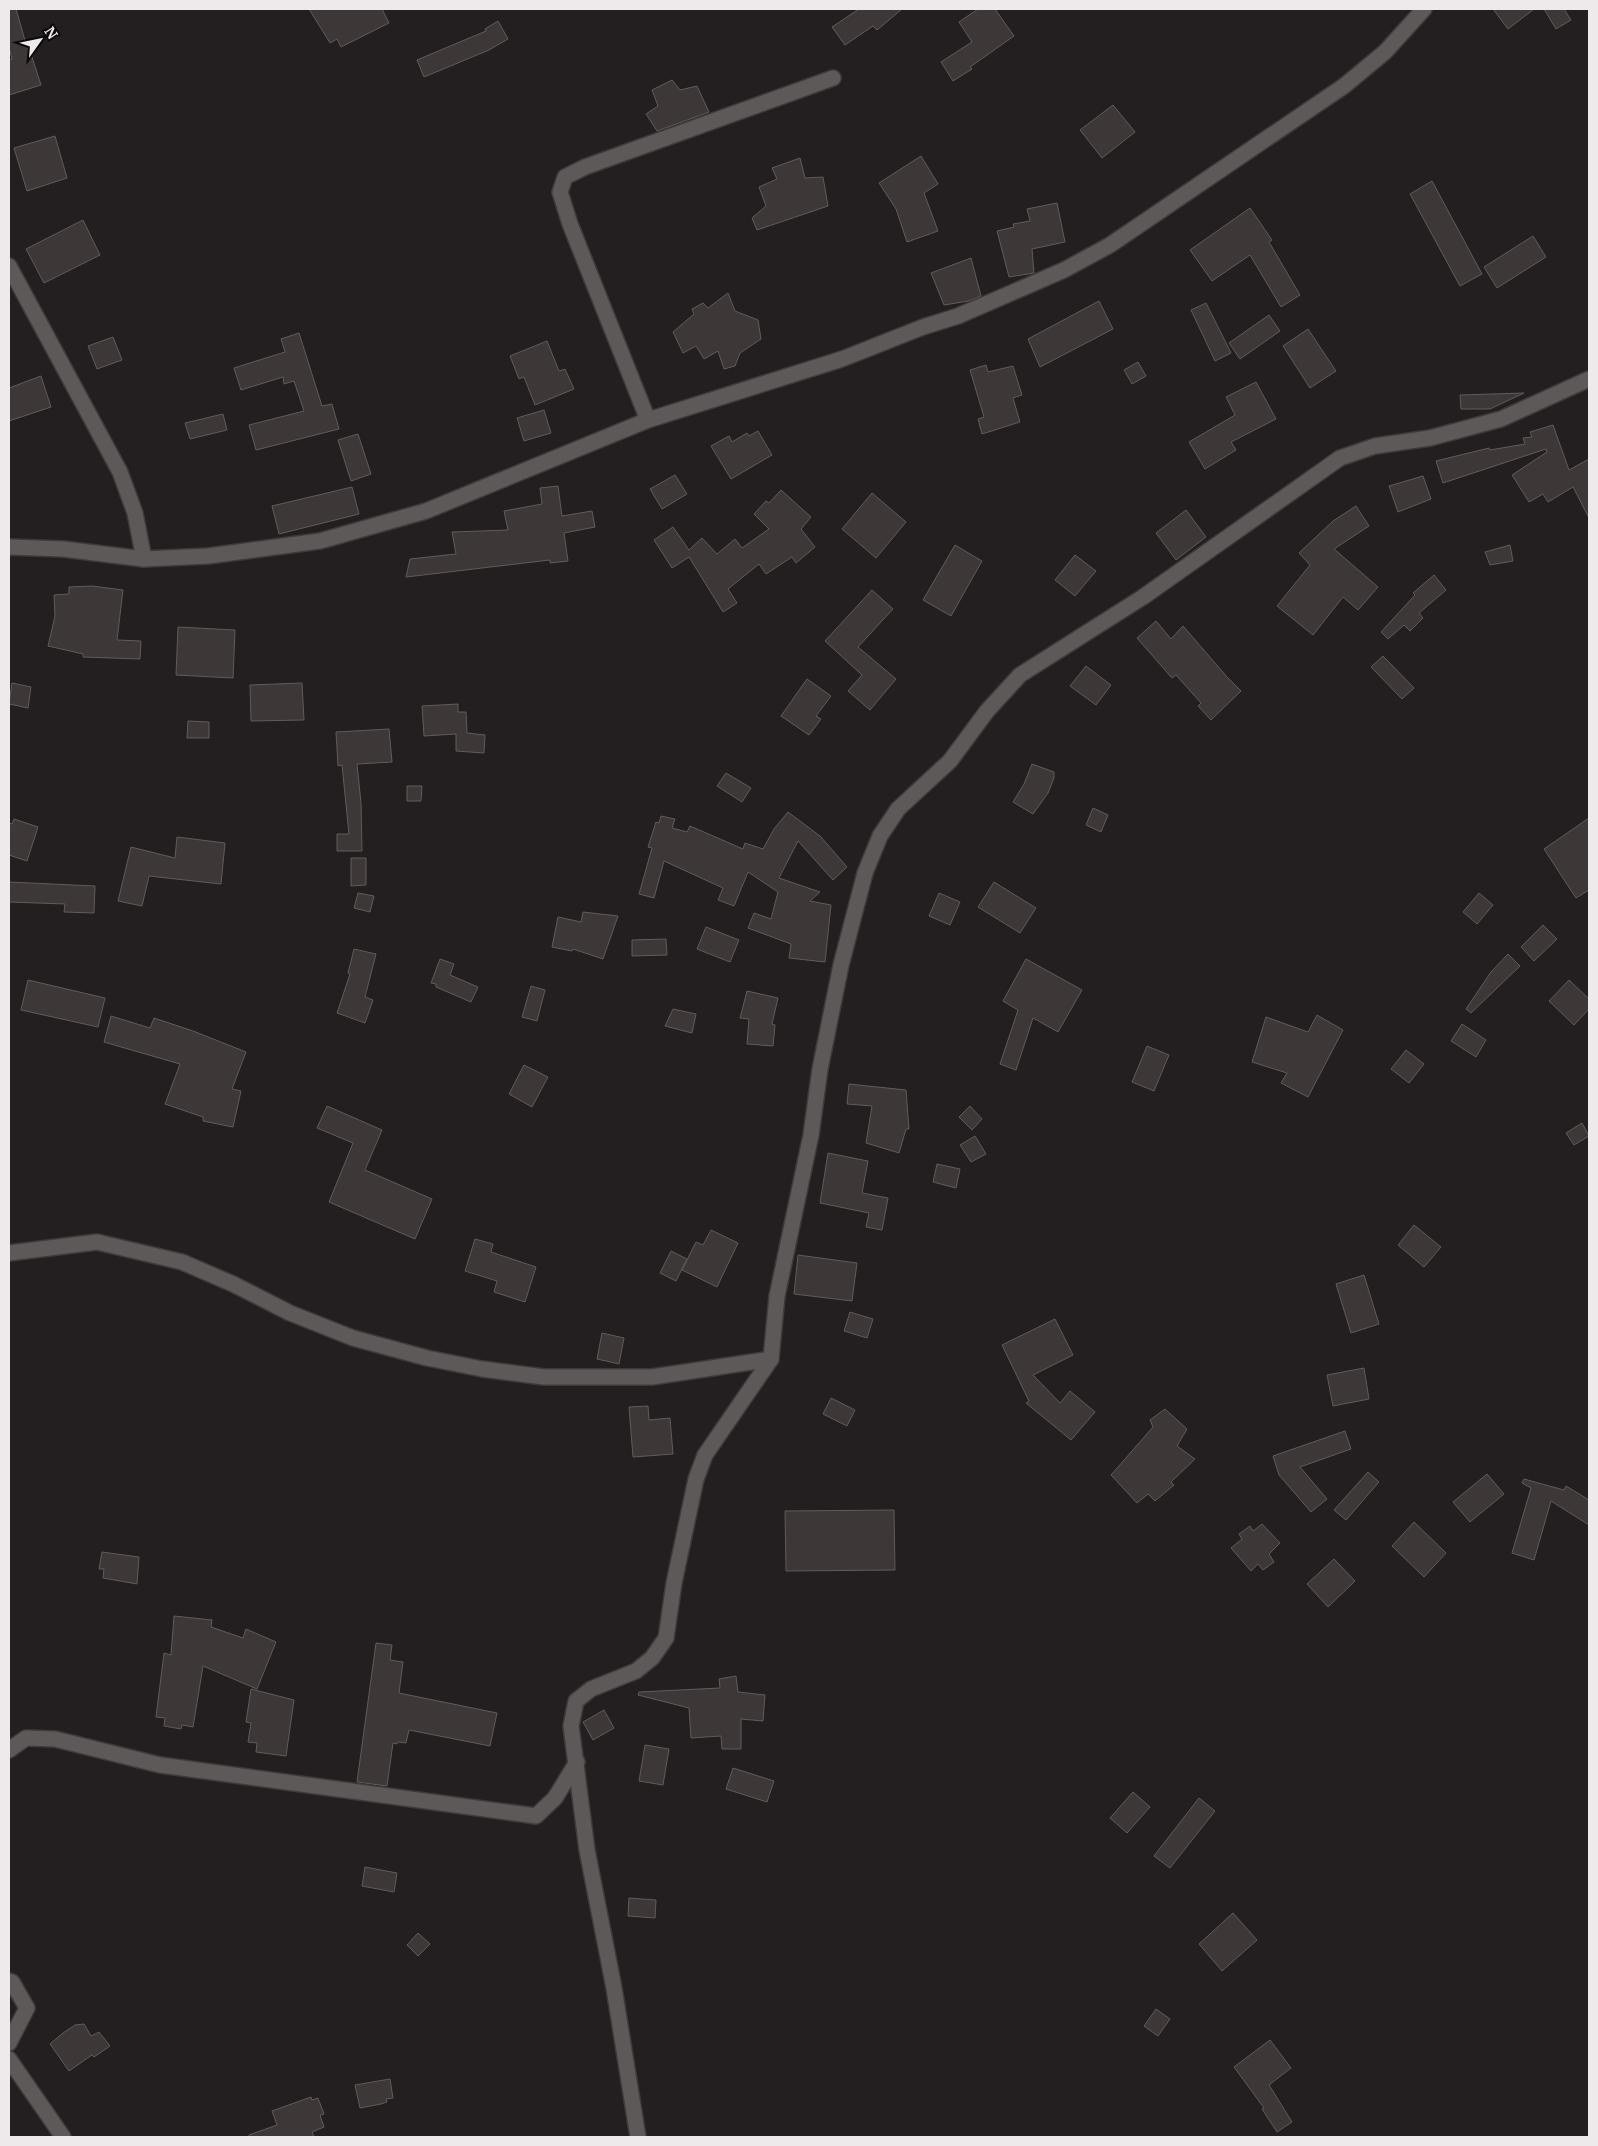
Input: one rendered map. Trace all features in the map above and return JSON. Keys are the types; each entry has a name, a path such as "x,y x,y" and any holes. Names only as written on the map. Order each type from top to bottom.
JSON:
{"street":[{"path":"9,547 63,549 144,559 208,556 320,541 426,511 648,420 842,359 923,327 958,316 1064,270 1110,245 1344,86 1385,52 1424,9"},
{"path":"648,420 568,216 560,192 565,177 593,164 833,78"},
{"path":"9,266 120,472 135,512 144,559"},
{"path":"638,2137 614,1988 587,1850 571,1726 576,1701 591,1689 636,1672 652,1658 666,1638 674,1583 696,1479 705,1455 771,1359 777,1296 810,1136 820,1069 841,965 865,873 880,836 898,809 950,761 987,711 1020,675 1143,597 1340,458 1375,446 1430,438 1502,419 1589,379"},
{"path":"9,1252 96,1242 182,1262 234,1284 290,1313 353,1338 427,1358 491,1370 544,1377 652,1378 771,1359"},
{"path":"9,1750 26,1738 55,1739 160,1765 536,1816 555,1798 577,1762"},
{"path":"9,1981 12,1982 27,2008 9,2042"},
{"path":"9,2059 63,2137"}],"building":[{"path":"9,9 16,9 30,58 32,57 41,85 9,95 9,60 12,59 9,48"},
{"path":"309,9 382,9 389,23 341,47 337,39 330,43"},
{"path":"859,9 902,9 877,30 873,26 845,45 832,27"},
{"path":"978,9 995,9 1014,36 970,67 972,69 953,81 941,62 972,42 959,22"},
{"path":"1493,9 1534,9 1508,29"},
{"path":"1544,9 1564,9 1571,20 1556,29"},
{"path":"498,21 508,39 489,50 424,77 417,60 486,31 485,29"},
{"path":"672,80 680,90 697,86 709,112 657,131 646,114 658,106 652,90"},
{"path":"1113,105 1135,132 1102,158 1080,130"},
{"path":"55,136 67,178 27,191 14,148"},
{"path":"921,156 938,184 924,193 938,231 907,242 896,209 879,183"},
{"path":"800,158 805,178 823,177 828,206 757,230 752,218 766,206 759,187 777,179 772,168"},
{"path":"1432,181 1482,274 1460,286 1410,194"},
{"path":"1057,203 1065,242 1032,249 1034,273 1009,277 997,231 1014,227 1013,224 1030,221 1027,209"},
{"path":"1250,208 1272,240 1269,242 1300,295 1281,307 1250,255 1212,281 1190,250"},
{"path":"83,220 100,255 44,283 26,249"},
{"path":"1533,236 1546,257 1497,288 1484,267"},
{"path":"971,258 981,296 969,301 944,305 931,273"},
{"path":"728,293 735,311 758,320 761,339 740,353 735,366 724,369 718,351 704,359 696,346 683,353 673,332 694,314 692,309 703,303 708,308"},
{"path":"1099,301 1113,329 1040,367 1028,339"},
{"path":"1206,303 1231,353 1215,361 1191,310"},
{"path":"1269,315 1280,331 1240,359 1229,343"},
{"path":"1308,329 1336,371 1310,388 1283,346"},
{"path":"299,333 322,406 332,404 339,429 256,450 249,425 304,411 294,381 284,384 283,377 241,390 234,368 285,352 281,339"},
{"path":"113,337 122,360 97,369 88,346"},
{"path":"547,341 559,371 565,369 574,389 535,405 524,377 519,379 510,356"},
{"path":"1138,362 1146,376 1132,384 1124,370"},
{"path":"986,365 988,372 1013,366 1022,395 1013,398 1020,422 982,434 978,419 984,417 970,370"},
{"path":"41,376 51,407 9,421 9,388"},
{"path":"1256,382 1276,419 1231,442 1236,450 1205,469 1189,442 1235,415 1226,397"},
{"path":"1524,393 1490,409 1461,409 1460,395"},
{"path":"544,410 551,433 524,441 517,418"},
{"path":"223,414 227,430 190,439 185,423"},
{"path":"1553,425 1569,470 1589,459 1589,518 1573,487 1548,502 1543,494 1529,502 1512,475 1547,452 1546,449 1443,483 1436,461 1489,448 1490,450 1525,444 1523,438 1532,437 1530,432"},
{"path":"758,431 772,455 731,479 711,446 729,436 732,442 747,433 749,436"},
{"path":"358,434 371,474 351,481 338,440"},
{"path":"675,475 687,494 662,509 650,489"},
{"path":"1423,476 1431,499 1398,512 1389,486"},
{"path":"558,486 562,516 592,511 595,527 564,533 568,561 550,563 550,560 406,577 410,559 456,554 452,532 508,530 504,511 542,504 540,488"},
{"path":"352,487 359,514 279,534 272,506"},
{"path":"781,490 811,517 801,529 815,547 796,563 792,557 766,574 759,564 728,589 737,603 723,612 689,557 672,568 654,540 673,527 689,550 702,538 717,554 735,539 742,548 769,529 754,514 766,501 769,503"},
{"path":"872,493 906,522 876,558 842,529"},
{"path":"1356,506 1369,526 1334,549 1378,587 1358,610 1343,597 1313,635 1277,606 1310,565 1299,553 1333,521"},
{"path":"1186,510 1206,537 1176,560 1156,533"},
{"path":"955,545 982,561 951,616 923,600"},
{"path":"1510,545 1513,561 1490,565 1485,552"},
{"path":"1075,555 1096,571 1075,596 1055,580"},
{"path":"1434,575 1446,590 1419,613 1423,618 1410,631 1404,625 1388,639 1381,632 1415,595 1413,593"},
{"path":"92,586 123,590 117,640 141,641 140,659 83,657 83,654 48,646 55,616 54,595 69,594 69,587"},
{"path":"872,590 893,609 858,647 896,679 870,710 848,691 862,675 825,641"},
{"path":"1156,621 1171,639 1183,626 1241,691 1211,720 1198,706 1201,703 1176,675 1172,678 1137,638"},
{"path":"178,627 235,630 233,678 176,675"},
{"path":"1383,656 1414,688 1402,699 1371,667"},
{"path":"1086,666 1111,685 1096,705 1070,686"},
{"path":"807,679 831,696 816,716 821,719 809,735 781,716"},
{"path":"12,683 31,687 28,708 9,704"},
{"path":"302,683 304,720 251,721 250,685"},
{"path":"458,704 458,712 466,712 467,733 485,735 484,753 456,751 456,734 424,736 422,706"},
{"path":"188,721 209,722 209,738 187,738"},
{"path":"389,729 392,762 357,764 361,803 362,851 337,851 337,834 349,834 342,765 338,766 336,732"},
{"path":"1032,764 1054,772 1054,778 1048,793 1033,814 1013,802 1024,784"},
{"path":"726,773 751,788 742,802 717,786"},
{"path":"407,786 422,786 421,801 407,801"},
{"path":"1093,808 1108,815 1101,832 1086,825"},
{"path":"788,812 820,836 847,867 833,880 798,841 779,878 820,892 810,901 831,905 825,962 789,958 791,944 748,928 754,913 771,919 778,892 748,872 734,906 718,900 723,888 664,861 654,898 639,894 652,848 648,847 656,822 659,823 661,816 675,819 672,828 687,832 690,826 743,849 745,843 763,849 774,829"},
{"path":"1589,818 1589,890 1576,898 1544,849"},
{"path":"14,819 38,827 27,861 9,855 9,823 12,824"},
{"path":"177,837 225,843 221,884 149,876 142,906 118,901 131,847 175,858"},
{"path":"351,858 366,858 366,885 351,886"},
{"path":"9,882 95,886 94,913 64,912 65,904 9,902"},
{"path":"994,882 1036,908 1020,933 978,907"},
{"path":"358,893 374,896 370,912 354,908"},
{"path":"939,893 960,902 950,925 929,916"},
{"path":"1479,893 1493,905 1477,924 1463,912"},
{"path":"583,912 618,916 603,959 573,949 572,951 552,947 558,917 581,922"},
{"path":"1543,925 1557,939 1534,961 1521,947"},
{"path":"706,927 739,940 730,962 697,949"},
{"path":"666,939 667,955 632,956 632,940"},
{"path":"354,949 376,954 365,997 373,1000 365,1023 337,1013 350,974 348,973"},
{"path":"1508,954 1520,966 1471,1013 1466,1009 1491,972"},
{"path":"440,959 454,964 450,975 478,987 471,1002 431,983"},
{"path":"1026,959 1082,990 1058,1032 1033,1018 1016,1070 1000,1064 1018,1010 1003,1001"},
{"path":"28,980 105,998 98,1027 21,1010"},
{"path":"1569,980 1589,999 1589,1009 1574,1025 1549,1001"},
{"path":"531,986 545,990 537,1021 522,1017"},
{"path":"747,991 778,998 772,1024 775,1025 773,1046 747,1044 749,1019 740,1018"},
{"path":"673,1009 696,1014 692,1033 665,1026"},
{"path":"1317,1015 1343,1030 1308,1097 1281,1083 1287,1073 1252,1062 1266,1017 1308,1032"},
{"path":"111,1016 150,1028 154,1018 246,1052 232,1089 241,1091 233,1127 203,1121 203,1117 165,1104 180,1064 104,1042"},
{"path":"1462,1024 1486,1040 1476,1057 1451,1041"},
{"path":"1147,1046 1169,1055 1154,1091 1132,1082"},
{"path":"1406,1050 1424,1064 1409,1083 1391,1069"},
{"path":"524,1065 548,1077 532,1107 509,1094"},
{"path":"849,1084 906,1090 909,1129 906,1129 899,1153 866,1143 872,1106 847,1104"},
{"path":"327,1106 382,1130 365,1170 432,1199 415,1239 329,1202 353,1143 317,1128"},
{"path":"970,1106 982,1119 972,1130 959,1117"},
{"path":"1582,1123 1589,1136 1574,1145 1566,1133"},
{"path":"975,1136 986,1154 971,1162 960,1145"},
{"path":"828,1153 868,1161 862,1193 888,1198 882,1230 866,1227 869,1213 820,1203"},
{"path":"937,1164 960,1169 956,1188 933,1182"},
{"path":"1414,1225 1441,1247 1424,1267 1398,1245"},
{"path":"711,1230 738,1243 717,1287 682,1270 696,1242 703,1245"},
{"path":"475,1239 493,1244 491,1252 536,1267 525,1302 494,1292 497,1281 465,1271"},
{"path":"671,1251 687,1259 676,1281 660,1273"},
{"path":"798,1255 857,1263 852,1301 794,1294"},
{"path":"1364,1275 1379,1324 1351,1333 1336,1284"},
{"path":"850,1312 873,1319 867,1338 844,1331"},
{"path":"1055,1319 1073,1355 1033,1375 1060,1403 1070,1391 1095,1412 1071,1440 1026,1403 1029,1401 1002,1345"},
{"path":"602,1333 624,1338 619,1364 597,1359"},
{"path":"1364,1368 1369,1399 1333,1406 1327,1375"},
{"path":"831,1398 855,1410 847,1426 823,1414"},
{"path":"648,1406 649,1420 670,1418 673,1454 633,1457 629,1407"},
{"path":"1165,1409 1187,1429 1177,1446 1195,1459 1171,1482 1174,1485 1155,1501 1148,1494 1137,1503 1111,1475 1153,1427 1150,1420"},
{"path":"1345,1431 1351,1449 1300,1467 1327,1499 1311,1512 1279,1475 1273,1456"},
{"path":"1368,1472 1379,1482 1346,1520 1334,1510"},
{"path":"1487,1474 1504,1494 1470,1522 1453,1502"},
{"path":"1524,1479 1564,1490 1566,1486 1589,1500 1589,1525 1551,1501 1534,1560 1512,1553 1531,1488 1522,1483"},
{"path":"894,1510 895,1570 786,1571 785,1511"},
{"path":"1414,1522 1446,1553 1424,1577 1392,1546"},
{"path":"1262,1524 1280,1543 1269,1554 1274,1562 1263,1570 1258,1564 1251,1571 1231,1548 1242,1539 1239,1534 1250,1526 1253,1531"},
{"path":"102,1552 139,1557 137,1584 103,1578 104,1569 99,1569"},
{"path":"1334,1559 1355,1581 1328,1607 1307,1584"},
{"path":"174,1616 212,1620 211,1627 243,1638 246,1629 276,1642 257,1689 203,1666 193,1727 182,1725 181,1729 164,1726 165,1718 156,1717 164,1653 171,1655"},
{"path":"376,1643 392,1645 390,1660 403,1662 399,1693 497,1713 490,1746 409,1730 406,1743 393,1743 387,1786 357,1782"},
{"path":"736,1676 738,1692 765,1695 763,1721 741,1719 741,1749 722,1749 721,1736 691,1738 689,1708 638,1695 639,1692 720,1688 719,1679"},
{"path":"251,1689 294,1700 286,1756 256,1752 257,1743 248,1742 251,1723 246,1722"},
{"path":"604,1710 614,1728 593,1740 583,1722"},
{"path":"645,1745 669,1749 663,1785 639,1781"},
{"path":"733,1768 774,1781 767,1802 726,1789"},
{"path":"1133,1792 1150,1807 1127,1833 1110,1818"},
{"path":"1199,1798 1215,1811 1170,1868 1154,1856"},
{"path":"365,1867 397,1873 394,1892 362,1886"},
{"path":"629,1898 656,1900 655,1918 628,1916"},
{"path":"1233,1913 1257,1940 1222,1971 1199,1944"},
{"path":"418,1933 430,1944 418,1956 407,1945"},
{"path":"1156,2009 1170,2019 1158,2036 1144,2026"},
{"path":"84,2024 91,2036 99,2032 110,2046 94,2057 92,2055 69,2071 50,2044 75,2025"},
{"path":"1270,2040 1291,2068 1269,2085 1292,2122 1277,2132 1262,2109 1264,2108 1234,2067"},
{"path":"390,2079 393,2098 386,2099 387,2102 381,2104 360,2108 355,2085"},
{"path":"311,2097 312,2100 318,2098 324,2114 320,2115 324,2127 312,2132 314,2137 249,2137 249,2135 277,2125 272,2111"}]}
